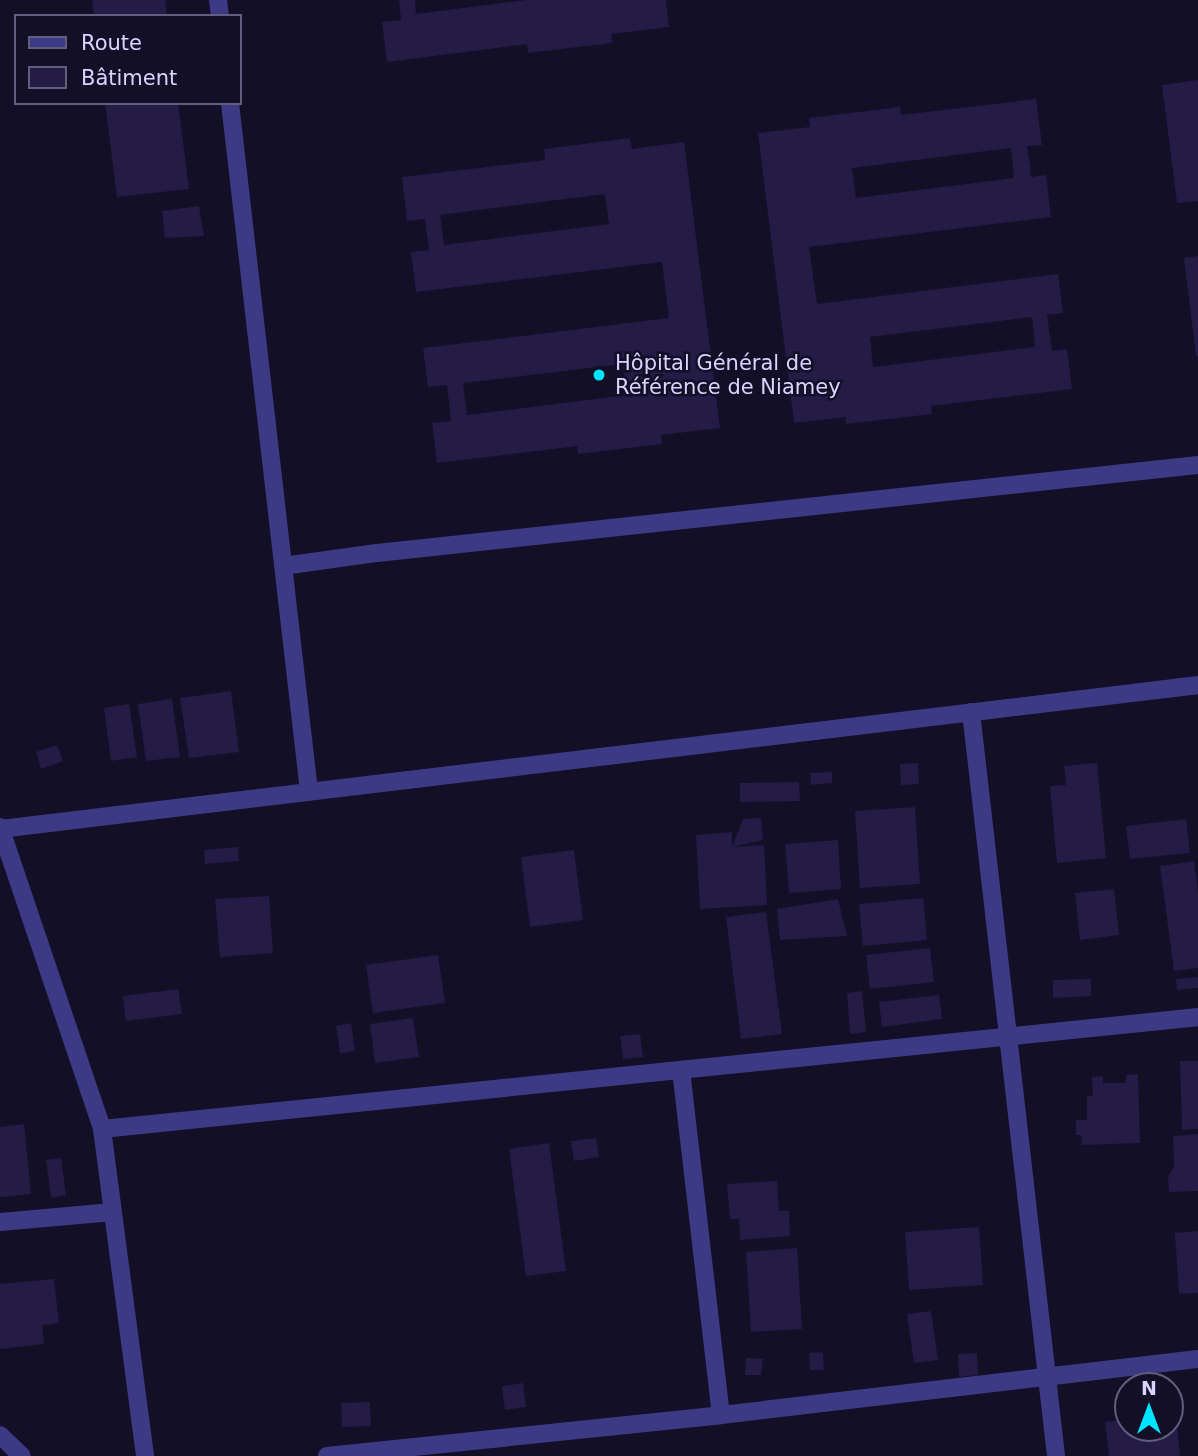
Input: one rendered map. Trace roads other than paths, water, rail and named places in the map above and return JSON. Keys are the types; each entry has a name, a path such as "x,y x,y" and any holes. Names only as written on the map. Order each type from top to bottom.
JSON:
{"street":[{"path":"230,105 309,791"},
{"path":"283,566 377,553 1198,465"},
{"path":"145,1456 102,1129 0,828 1198,685"},
{"path":"971,712 1056,1456"},
{"path":"102,1129 1198,1017"},
{"path":"681,1070 721,1415"},
{"path":"0,1222 113,1212"},
{"path":"327,1456 721,1415 1198,1359"},
{"path":"0,1435 22,1456"}],"place":[{"name":"Hôpital Général de Référence de Niamey","path":"599,375"}]}
